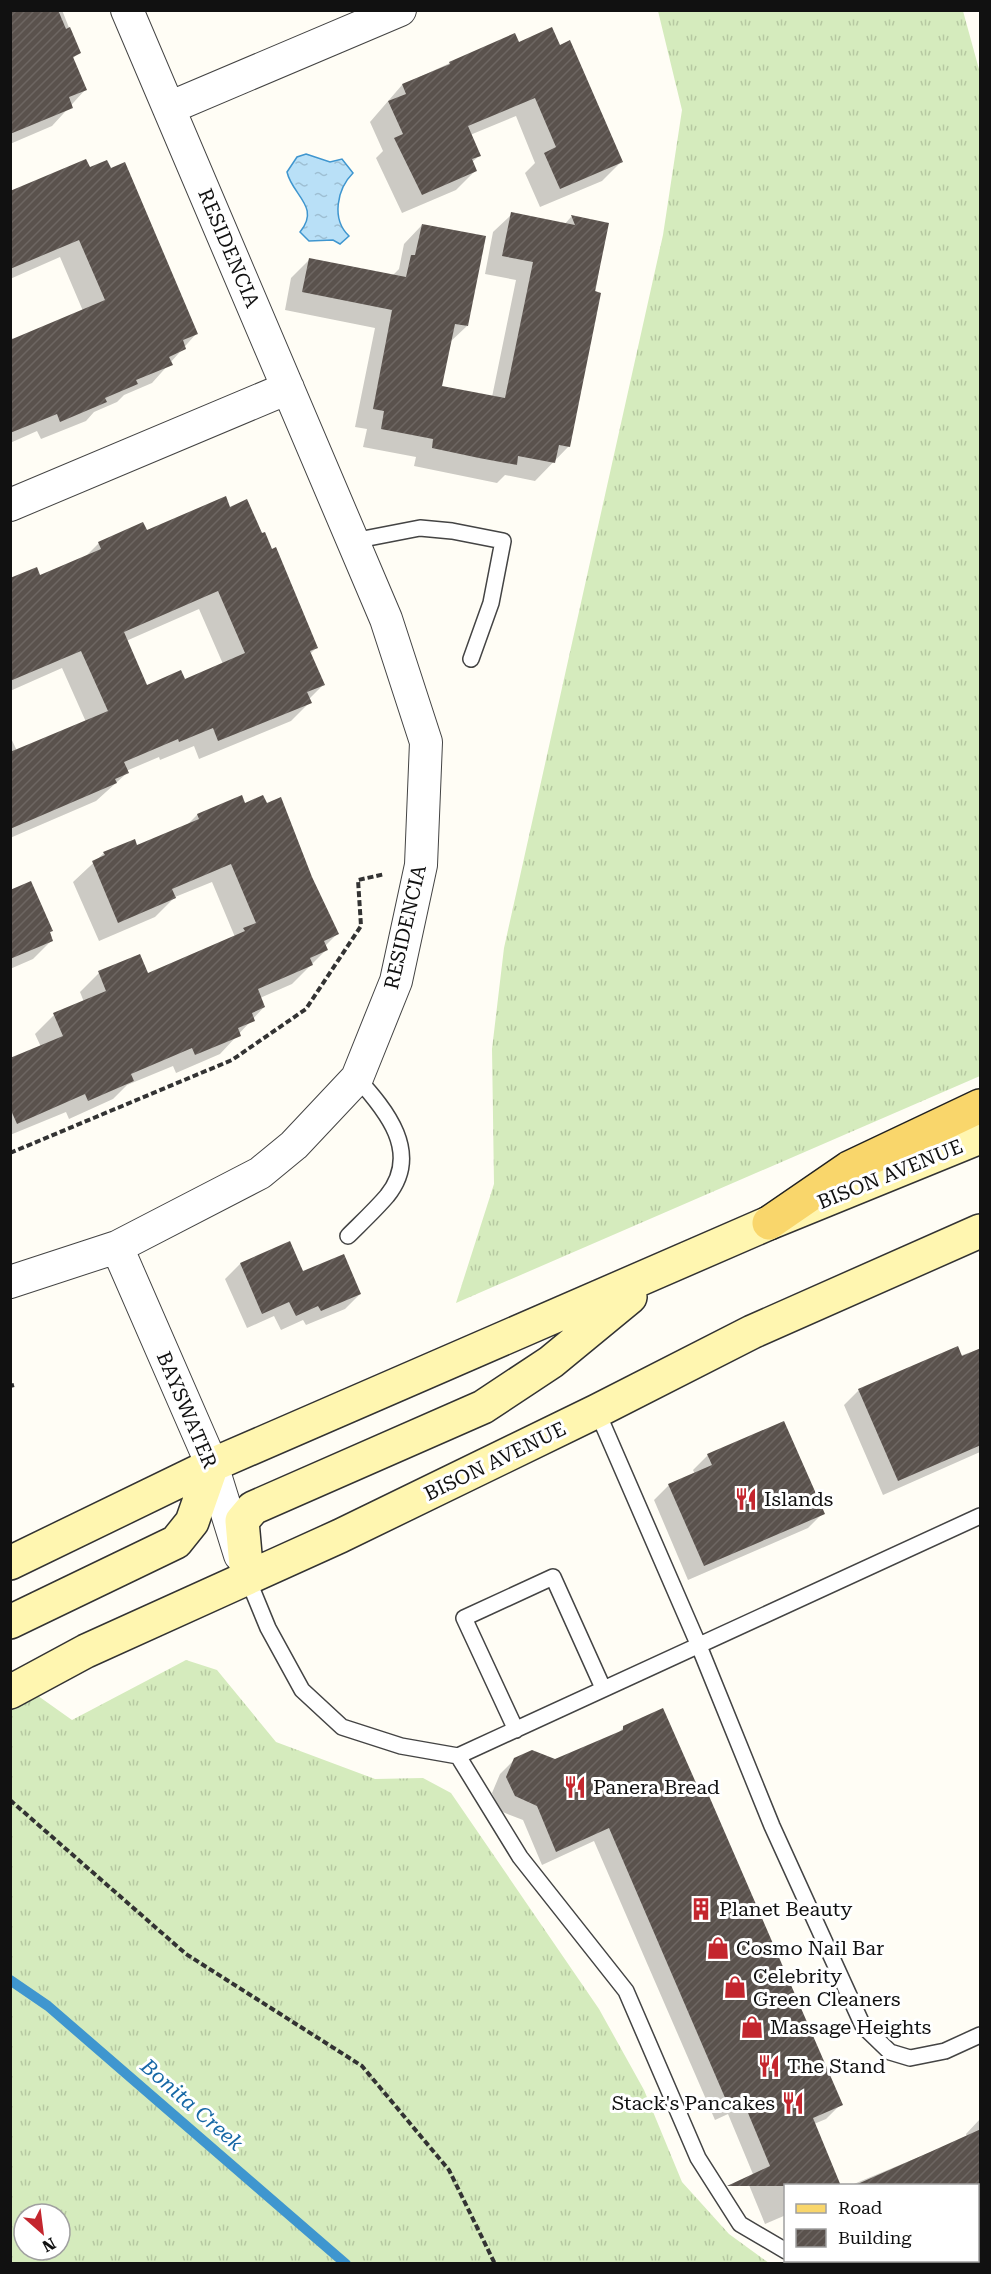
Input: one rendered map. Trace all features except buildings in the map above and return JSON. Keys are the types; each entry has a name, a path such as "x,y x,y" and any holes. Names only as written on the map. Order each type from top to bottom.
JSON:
{"main road":[{"path":"769,1223 849,1168 981,1106"},
{"name":"BISON AVENUE","path":"10,1563 212,1466 769,1223 981,1137"},
{"name":"BISON AVENUE","path":"10,1692 86,1651 247,1576 340,1536 597,1411 752,1332 981,1230"},
{"path":"247,1576 242,1521 253,1508 483,1407 551,1362 660,1270"},
{"path":"10,1622 176,1542 192,1522 212,1466"}],"street":[{"name":"RESIDENCIA","path":"10,1282 117,1247 260,1173 294,1145 357,1078 396,981 421,865 426,742 386,619 127,10"},
{"path":"169,108 400,10"},
{"path":"10,504 288,388"},
{"name":"BAYSWATER","path":"117,1247 212,1466 247,1576"}],"lane":[{"path":"353,541 420,528 452,531 503,541 491,603 471,659"},
{"path":"348,1236 388,1194 400,1169 400,1139 385,1110 357,1078"},
{"path":"597,1411 699,1646 772,1826 863,2026 890,2052 910,2058 945,2051 981,2035"},
{"path":"247,1576 268,1628 302,1690 342,1727 401,1746 458,1756 981,1516"},
{"path":"516,1730 464,1618 553,1577 603,1688"},
{"path":"458,1756 520,1857 626,1991 698,2158 712,2183 740,2223 784,2250"}],"path":[{"path":"10,1153 232,1060 306,1009 361,926 358,880"},
{"path":"10,1800 186,1954 362,2066 449,2170 495,2264"}],"green space":[{"path":"658,11 963,11 980,73 980,1076 456,1303 494,1184 492,1049 504,948 663,235 682,110"},
{"path":"186,1660 217,1670 276,1742 375,1779 423,1778 451,1793 599,2009 644,2090 682,2182 729,2234 769,2263 11,2263 10,1676 72,1720"}],"water":[{"path":"306,154 330,162 342,159 353,173 343,187 338,204 340,221 349,236 340,244 333,240 309,241 300,232 308,215 287,172 297,157"}],"waterway":[{"name":"Bonita Creek","path":"10,1980 48,2006 346,2264"}],"place":[{"name":"Islands","path":"746,1499"},
{"name":"Panera Bread","path":"575,1787"},
{"name":"Planet Beauty","path":"701,1909"},
{"name":"Cosmo Nail Bar","path":"718,1948"},
{"name":"Celebrity Green Cleaners","path":"735,1987"},
{"name":"Massage Heights","path":"752,2027"},
{"name":"The Stand","path":"769,2066"},
{"name":"Stack's Pancakes","path":"793,2103"}]}
